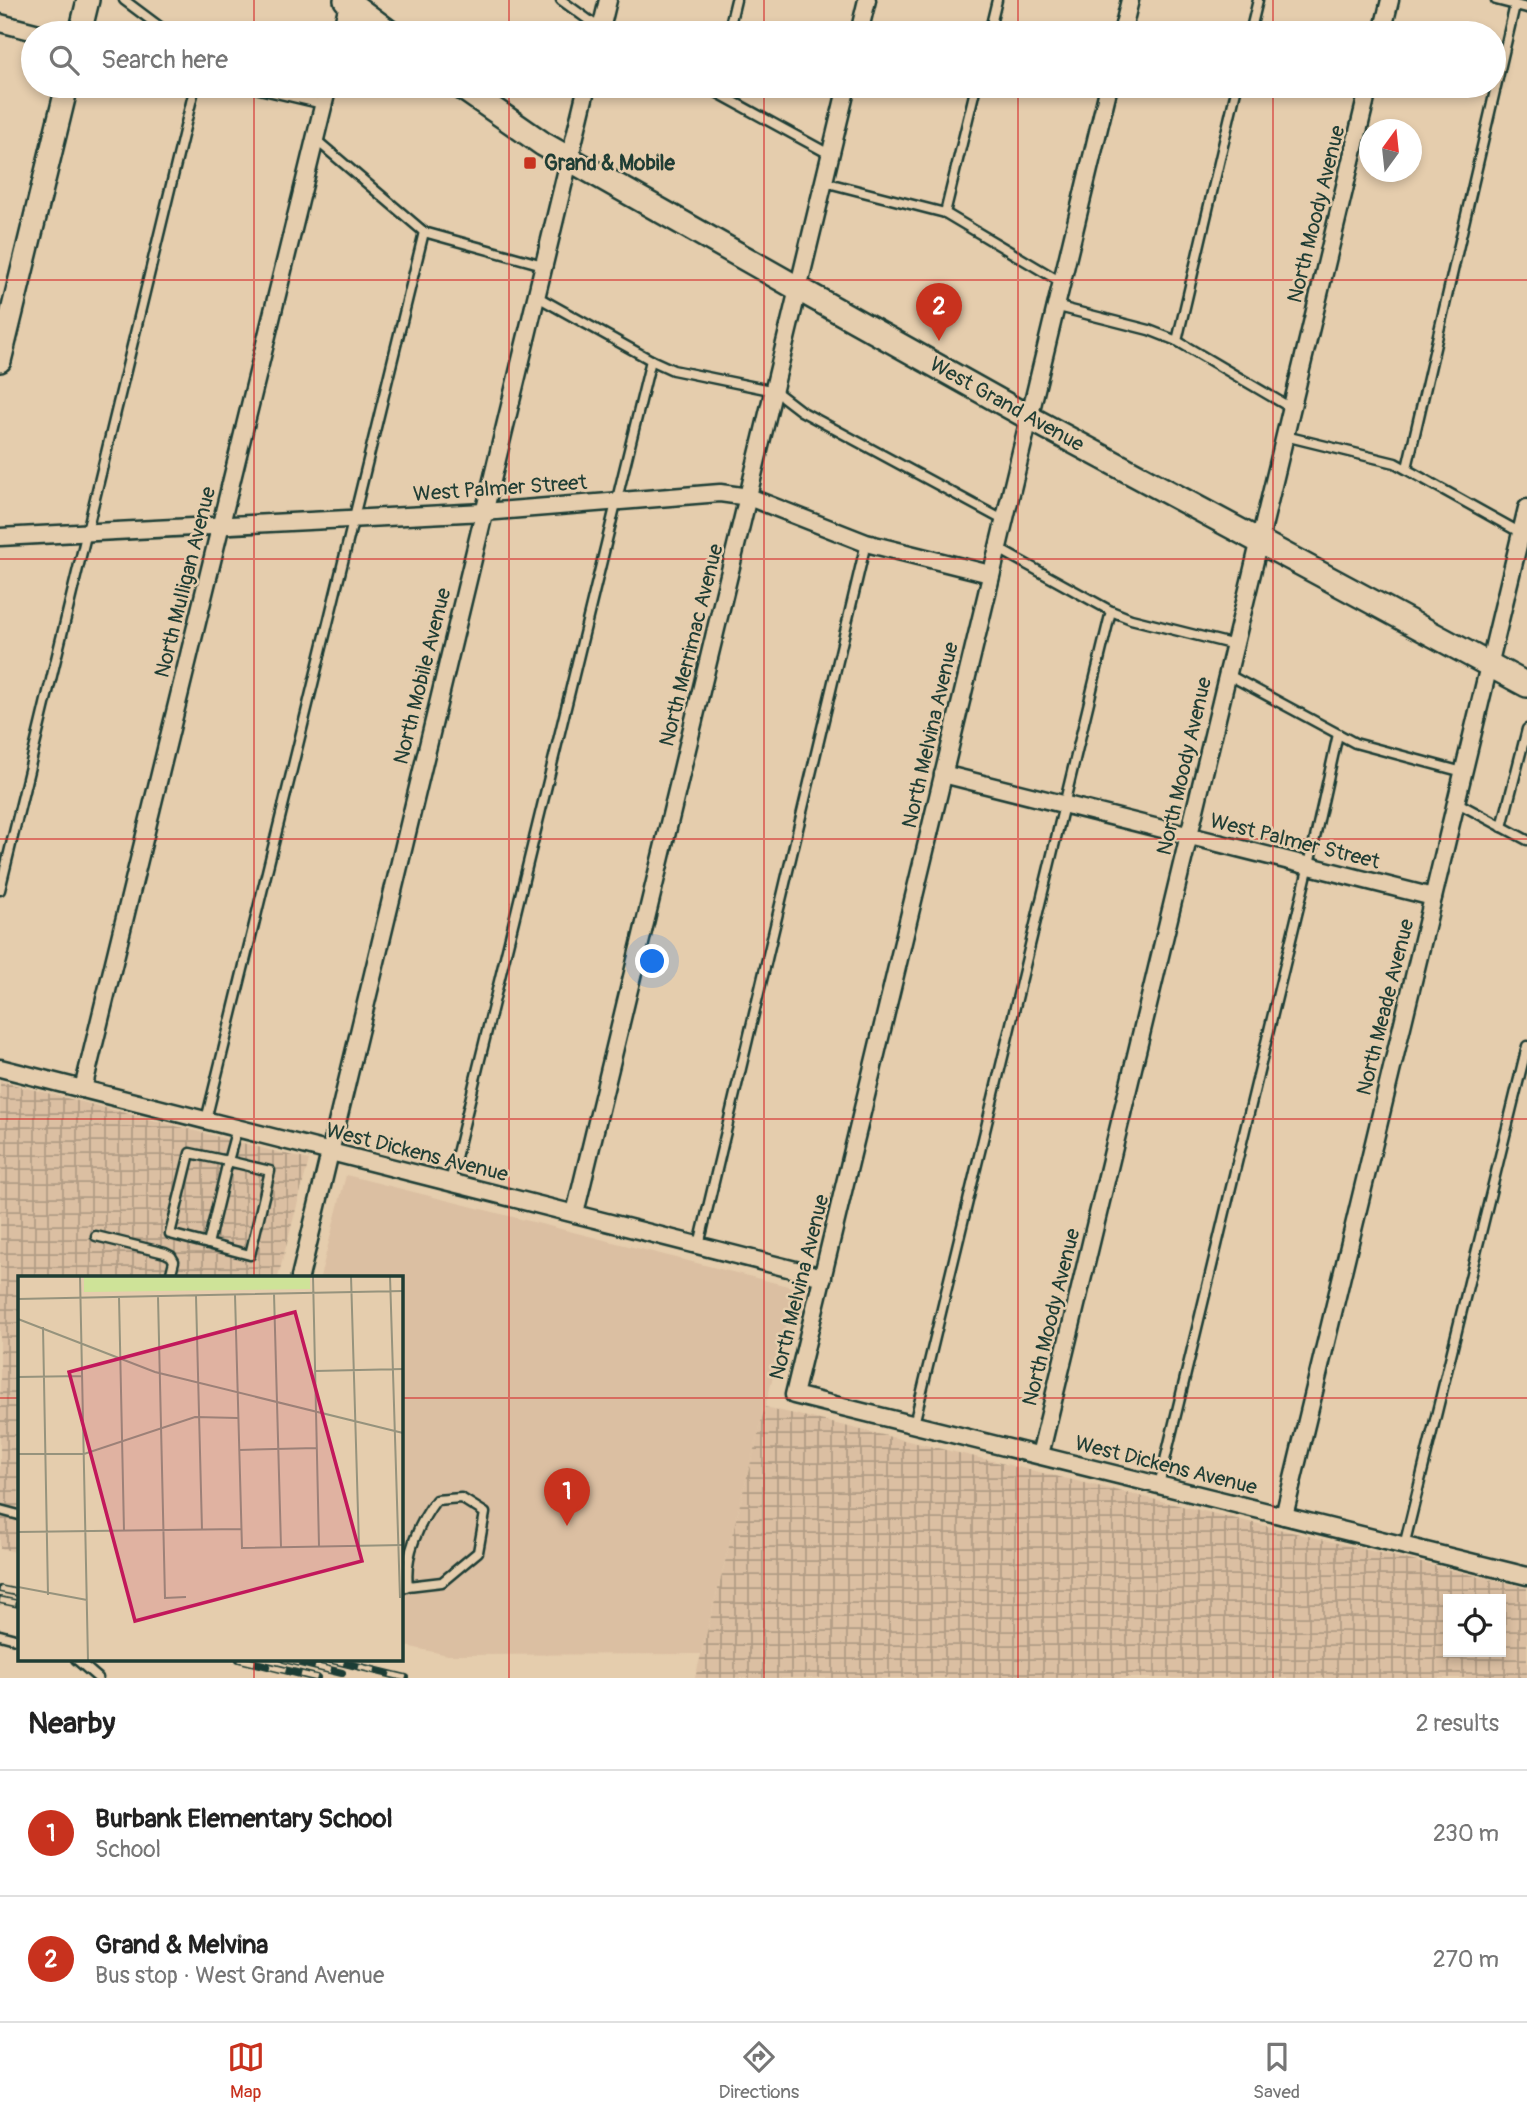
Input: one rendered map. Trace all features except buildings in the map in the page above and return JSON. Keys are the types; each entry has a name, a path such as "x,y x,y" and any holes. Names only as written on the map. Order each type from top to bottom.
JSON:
{"main road":[{"path":"348,1 374,21"},
{"name":"West Grand Avenue","path":"476,98 568,159 799,289 1028,416 1527,685"}],"street":[{"path":"83,21 88,0"},
{"path":"603,21 608,0"},
{"path":"862,21 867,0"},
{"path":"1125,21 1130,0"},
{"path":"1385,21 1390,0"},
{"path":"344,21 348,1"},
{"path":"0,23 21,28"},
{"path":"0,361 64,98"},
{"name":"North Mulligan Avenue","path":"83,1089 325,98"},
{"name":"North Mobile Avenue","path":"300,1276 584,98"},
{"name":"North Merrimac Avenue","path":"575,1213 844,98"},
{"name":"North Melvina Avenue","path":"794,1395 1106,98"},
{"name":"North Moody Avenue","path":"1040,1455 1366,98"},
{"name":"West Palmer Street","path":"0,537 484,512 720,493 749,497 866,543 990,574"},
{"name":"North Meade Avenue","path":"1284,1516 1489,664 1521,562 1521,533 1527,508"},
{"name":"West Palmer Street","path":"943,774 1433,897"},
{"name":"West Dickens Avenue","path":"0,1068 823,1277"},
{"name":"West Dickens Avenue","path":"794,1395 1527,1576"}],"lane":[{"path":"124,0 152,21"},
{"path":"561,0 587,21"},
{"path":"731,21 736,0"},
{"path":"992,21 997,0"},
{"path":"1253,21 1258,0"},
{"path":"1496,0 1527,8"},
{"path":"1506,44 1515,5"},
{"path":"0,890 191,98"},
{"path":"298,98 323,104"},
{"path":"730,98 831,155"},
{"path":"945,213 973,98"},
{"path":"1177,341 1234,98"},
{"path":"1407,468 1493,98"},
{"path":"315,139 424,232 543,264"},
{"path":"824,182 945,213 1061,282"},
{"path":"206,1120 424,232"},
{"path":"536,296 673,370 775,391 801,411 1003,520"},
{"path":"1055,306 1149,330 1177,341 1292,408"},
{"path":"450,1182 651,360"},
{"path":"1285,436 1395,463 1521,533"},
{"path":"699,1245 866,543"},
{"path":"997,548 1111,611 1131,619 1234,645"},
{"path":"914,1424 1111,611"},
{"path":"1227,674 1355,743 1464,772"},
{"path":"1502,827 1527,729"},
{"path":"1159,1485 1309,866 1338,734"},
{"path":"1456,802 1527,840"},
{"path":"1404,1546 1527,1046"},
{"path":"208,1244 237,1128"},
{"path":"190,1153 228,1161 270,1171 250,1255 170,1234 190,1153"},
{"path":"96,1236 171,1256 174,1261 170,1276"},
{"path":"461,1498 485,1513 478,1552 442,1582 404,1587 421,1520 436,1500 461,1498"},
{"path":"0,1510 18,1515"},
{"path":"0,1636 18,1640"},
{"path":"77,1660 98,1678"}],"shaded area":[{"path":"0,1081 309,1160 278,1276 18,1276 18,1553 0,1548"},
{"path":"346,1175 796,1288 701,1654 448,1655 402,1645 402,1276 320,1276"},
{"path":"765,1407 1527,1588 1527,1678 695,1678"}],"railway":[{"path":"0,1589 18,1593"},
{"path":"0,1600 18,1604"},
{"path":"243,1660 317,1678"},
{"path":"288,1660 342,1673"},
{"path":"332,1660 406,1678"}],"place":[{"name":"Grand & Mobile","path":"530,163"},
{"name":"Grand & Melvina","path":"939,341"},
{"name":"Burbank Elementary School","path":"567,1526"}]}
